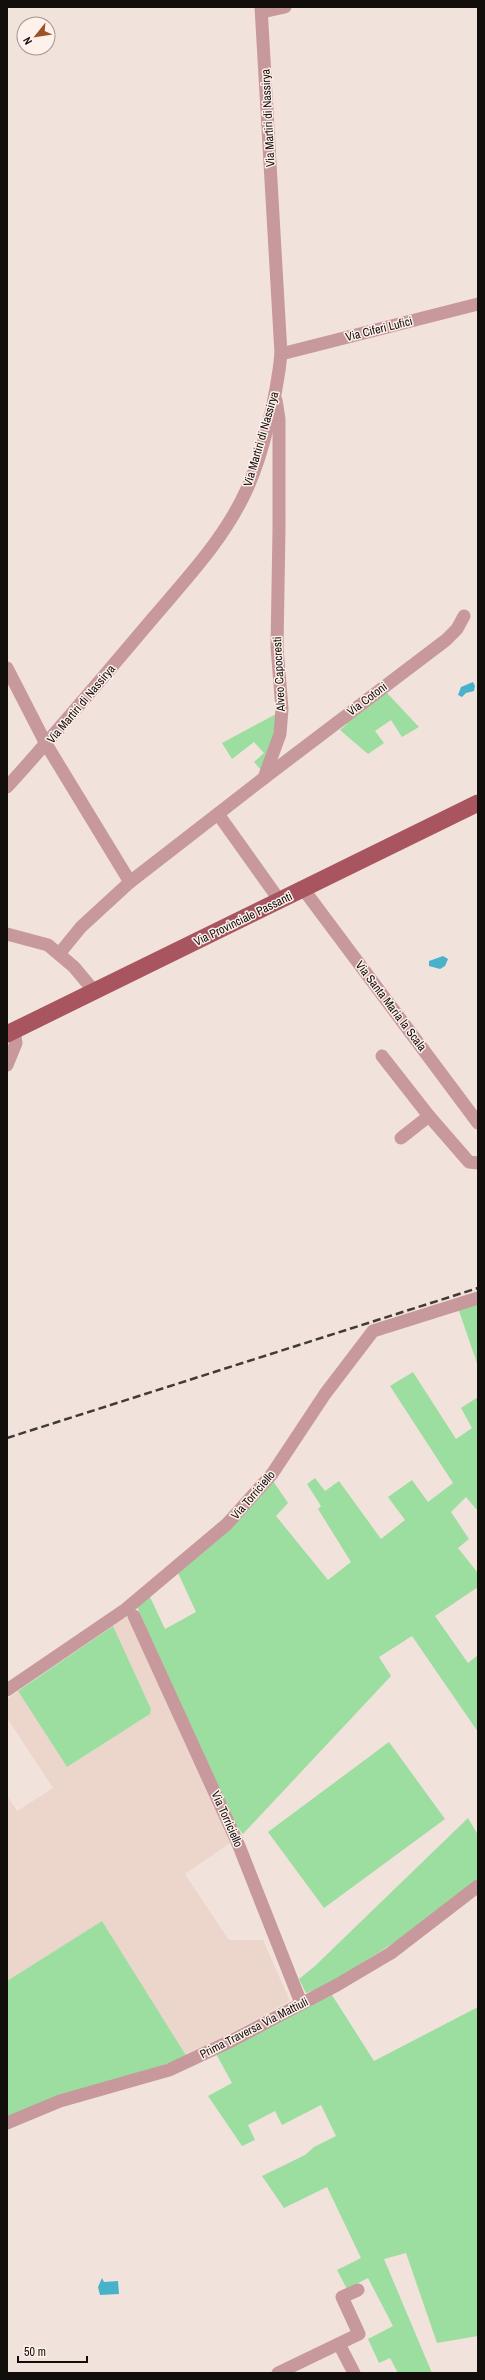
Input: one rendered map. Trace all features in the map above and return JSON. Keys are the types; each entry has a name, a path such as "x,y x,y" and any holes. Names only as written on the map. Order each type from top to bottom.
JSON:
{"main road":[{"name":"Via Provinciale Passanti","path":"9,1033 304,890 478,803"}],"street":[{"path":"262,9 285,7"},
{"name":"Via Martiri di Nassirya","path":"7,787 46,744 220,537 246,491 276,393 281,354 262,9"},
{"name":"Via Ciferi Lufici","path":"281,354 478,304"},
{"name":"Alveo Capocresti","path":"264,778 280,734 282,709 277,647 279,427 276,393"},
{"name":"Via Cotoni","path":"264,778 446,640 457,629 464,616"},
{"path":"7,668 46,744 130,882"},
{"path":"59,954 81,927 130,882 264,778"},
{"path":"218,814 280,901"},
{"name":"Via Santa Maria la Scala","path":"304,890 478,1123"},
{"path":"7,934 40,942 59,954 83,976 94,992"},
{"path":"7,1065 16,1042 9,1033"},
{"path":"382,1056 429,1116 469,1162 478,1163"},
{"path":"402,1138 429,1116"},
{"name":"Via Torriciello","path":"7,1690 126,1608 232,1520 272,1474 325,1394 373,1331 478,1298"},
{"name":"Via Torriciello","path":"134,1616 239,1846 301,2003"},
{"name":"Prima Traversa Via Mattiuli","path":"7,2123 60,2100 181,2065 337,1986 391,1953 478,1886"},
{"path":"278,2373 359,2334 342,2297 358,2290"},
{"path":"340,2344 354,2373"}],"shaded area":[{"path":"127,1616 230,1843 185,1874 229,1940 263,1940 290,2001 187,2057 102,1921 7,1981 7,1795 17,1811 53,1788 7,1718 7,1699 18,1691 67,1767 150,1714 151,1709 113,1626"}],"green space":[{"path":"381,692 387,693 419,727 402,737 391,720 375,731 384,743 368,754 340,730 347,724 345,721"},
{"path":"278,713 277,724 261,770 254,762 264,753 254,742 232,759 222,743"},
{"path":"478,1302 478,1366 458,1308"},
{"path":"413,1372 456,1439 472,1428 461,1408 478,1397 478,1508 476,1509 466,1497 451,1512 469,1539 458,1548 478,1573 478,1587 435,1616 468,1663 478,1655 478,1732 412,1636 379,1657 391,1676 243,1834 235,1824 137,1607 150,1597 165,1629 196,1612 178,1573 273,1481 288,1503 276,1516 328,1580 351,1562 318,1509 321,1506 307,1484 315,1478 325,1491 339,1481 381,1539 405,1520 388,1497 412,1480 428,1502 453,1483 390,1386"},
{"path":"113,1626 151,1709 150,1714 67,1767 18,1691"},
{"path":"389,1742 445,1819 324,1908 268,1832"},
{"path":"468,1818 478,1835 478,1880 437,1912 394,1942 337,1979 306,1993 299,1979 315,1966"},
{"path":"102,1921 187,2057 7,2118 7,1981"},
{"path":"332,1995 374,2061 478,2007 478,2336 437,2343 406,2253 384,2259 432,2373 398,2373 390,2358 379,2363 368,2339 393,2326 368,2278 347,2289 337,2270 361,2258 327,2187 284,2208 262,2176 305,2155 314,2147 336,2136 321,2105 282,2125 275,2111 248,2125 255,2140 242,2146 208,2096 232,2083 215,2052"}],"water":[{"path":"473,682 475,686 474,691 466,693 462,697 458,695 461,687"},
{"path":"443,956 448,959 445,966 440,969 429,966 429,961"},
{"path":"102,2278 104,2282 118,2281 119,2294 100,2295 98,2287"}],"railway":[{"path":"7,1438 478,1288"}]}
